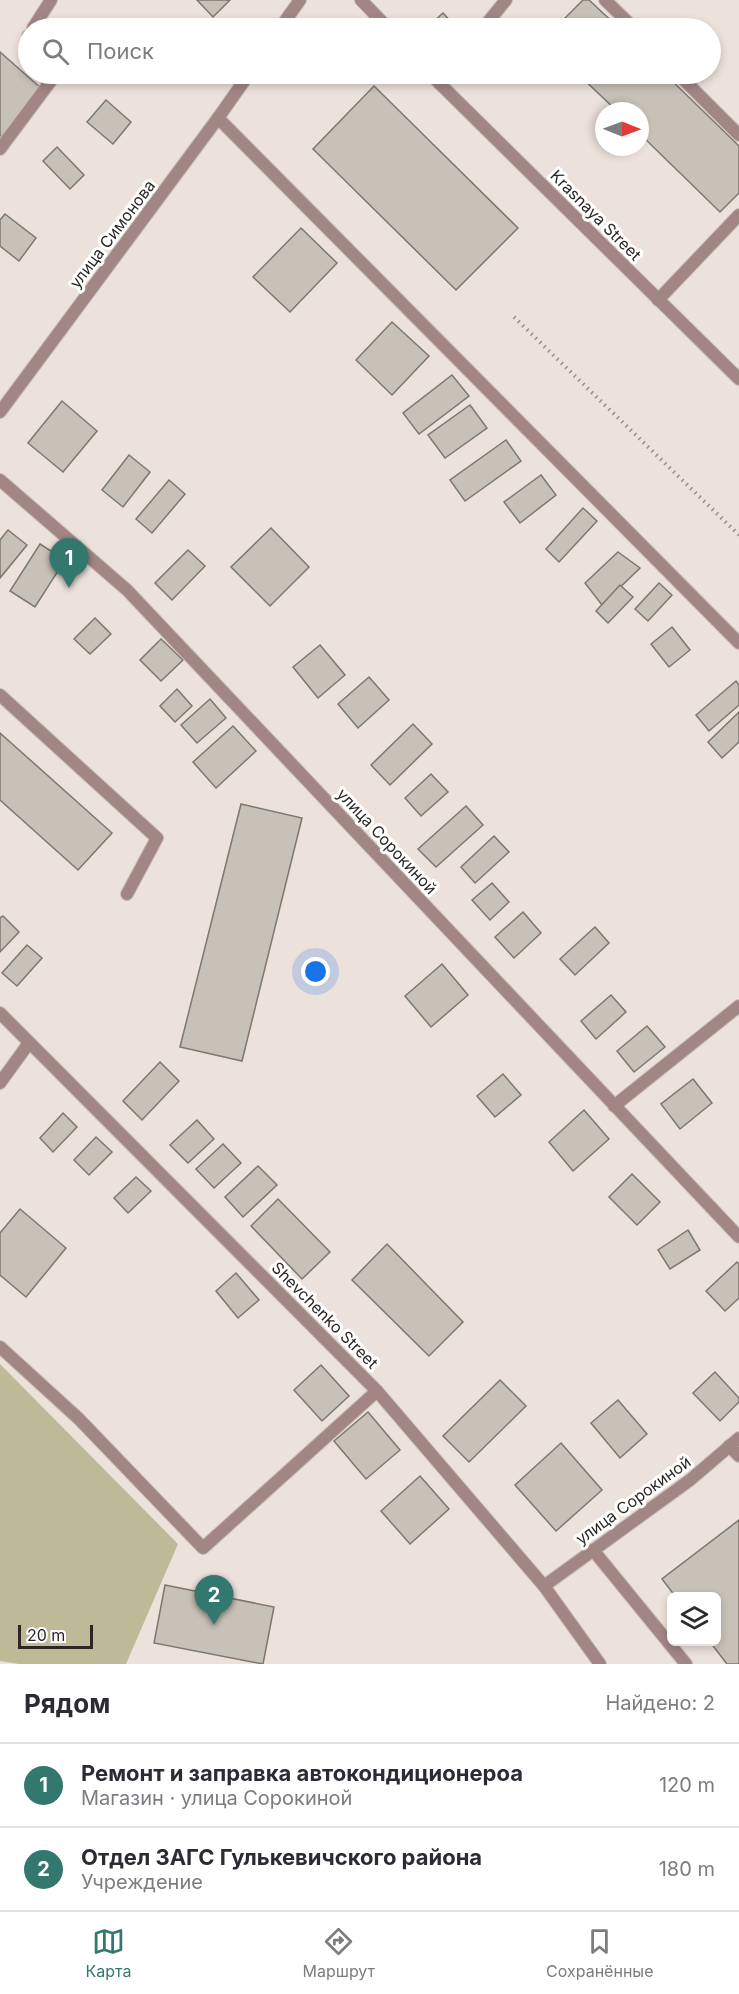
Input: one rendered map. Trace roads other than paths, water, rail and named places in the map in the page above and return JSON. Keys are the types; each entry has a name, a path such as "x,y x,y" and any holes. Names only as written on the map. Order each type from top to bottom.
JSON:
{"street":[{"path":"39,18 51,0"},
{"path":"287,18 300,0"},
{"path":"361,0 378,18"},
{"path":"491,18 506,0"},
{"path":"605,0 624,18"},
{"path":"0,149 49,84"},
{"name":"улица Симонова","path":"0,412 242,84"},
{"name":"Krasnaya Street","path":"447,84 658,300 739,379"},
{"path":"688,84 739,135"},
{"path":"218,118 739,643"},
{"path":"658,300 739,215"},
{"name":"улица Сорокиной","path":"0,480 127,590 739,1237"},
{"path":"0,695 157,838 126,894"},
{"path":"614,1106 739,1006"},
{"name":"Shevchenko Street","path":"0,1012 29,1044 377,1391 544,1586 600,1664"},
{"path":"0,1083 29,1044"},
{"path":"0,1347 79,1419 203,1548 377,1391"},
{"name":"улица Сорокиной","path":"544,1586 690,1480 739,1438"},
{"path":"729,1446 739,1456"},
{"path":"593,1550 686,1664"}],"place":[{"name":"Ремонт и заправка автокондиционероа","path":"69,588"},
{"name":"Отдел ЗАГС Гулькевичского района","path":"214,1625"}]}
